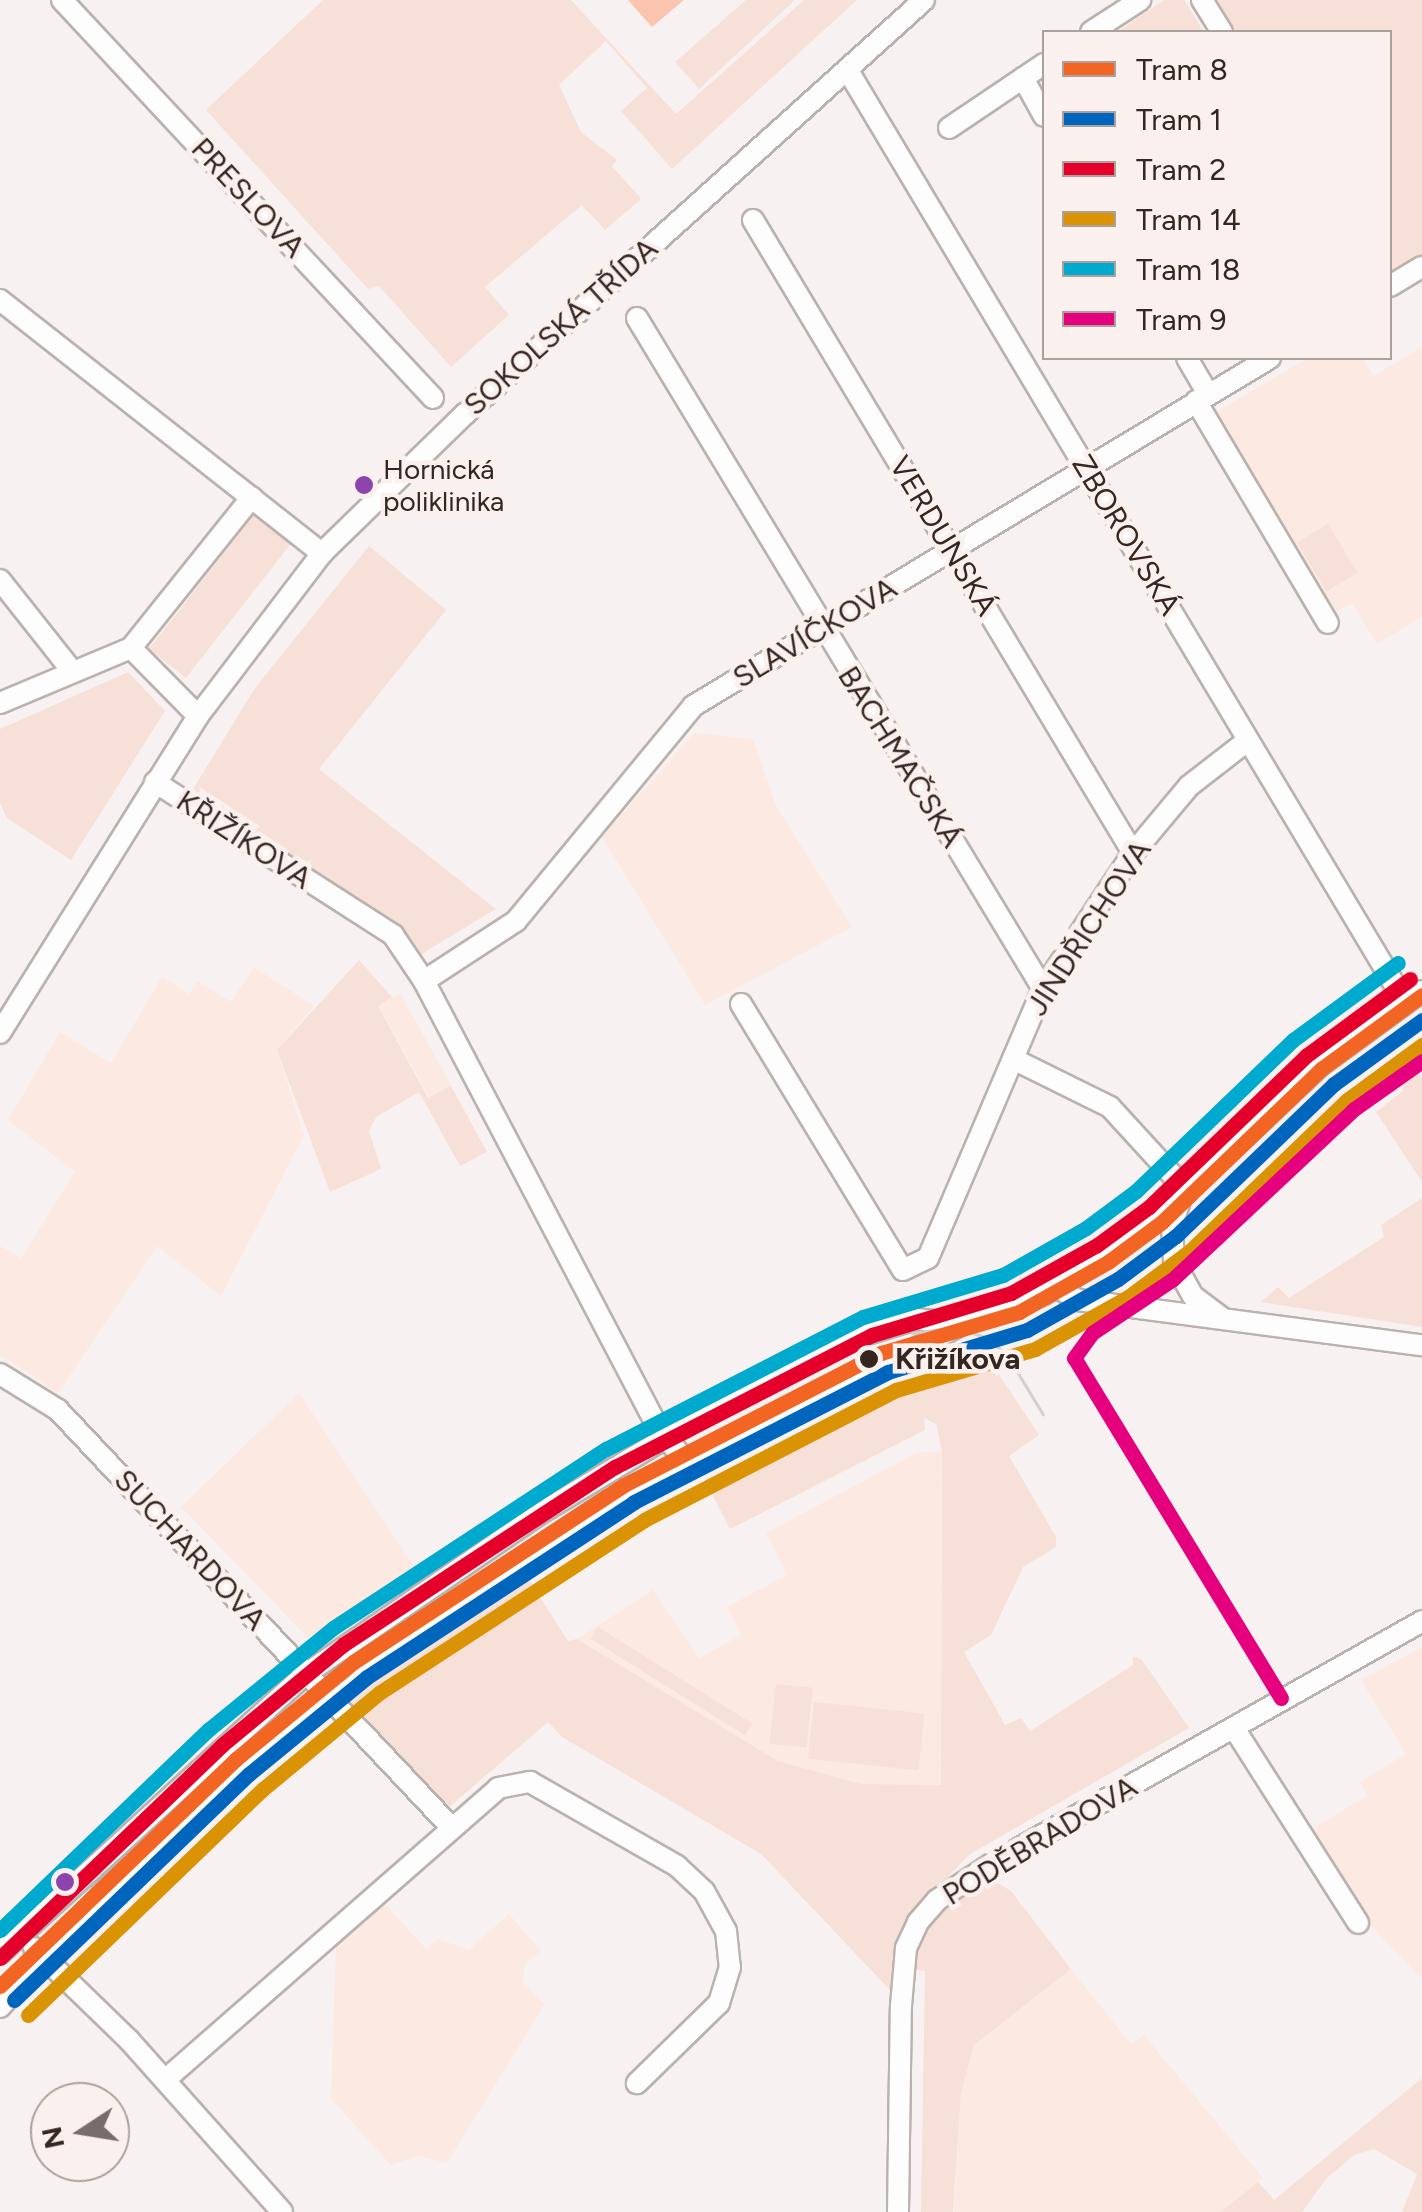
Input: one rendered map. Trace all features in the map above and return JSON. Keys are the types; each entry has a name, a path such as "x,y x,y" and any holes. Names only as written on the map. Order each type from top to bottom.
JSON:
{"street":[{"name":"PRESLOVA","path":"62,0 433,398"},
{"name":"SOKOLSKÁ TŘÍDA","path":"0,1033 198,716 322,553 465,414 924,0"},
{"path":"1094,30 1140,0"},
{"path":"1202,0 1221,30"},
{"path":"949,128 1042,65"},
{"name":"ZBOROVSKÁ","path":"847,69 1248,741 1413,996"},
{"path":"1023,78 1042,112"},
{"name":"VERDUNSKÁ","path":"753,220 1134,853"},
{"path":"1392,285 1422,268"},
{"path":"0,300 322,553"},
{"name":"BACHMAČSKÁ","path":"637,318 820,630 1043,988"},
{"path":"1188,360 1202,398 1328,622"},
{"name":"SLAVÍČKOVA","path":"424,981 516,921 694,706 1267,360"},
{"path":"0,703 132,648 252,497"},
{"path":"0,580 72,671"},
{"path":"132,648 198,716"},
{"name":"JINDŘICHOVA","path":"742,1004 903,1270 928,1258 1043,988 1134,853 1190,786 1248,741"},
{"name":"KŘIŽÍKOVA","path":"155,782 393,936 424,981 671,1445"},
{"path":"0,2006 326,1692 607,1502 713,1455 962,1324 1057,1288 1126,1244 1318,1066 1413,996"},
{"path":"1013,1058 1110,1107 1187,1190"},
{"path":"1187,1190 1172,1224 1174,1262 1193,1296 1226,1319"},
{"path":"1057,1288 1078,1300 1422,1345"},
{"path":"282,2212 52,1959 5,1942 307,1673 542,1512 671,1445 870,1330 916,1319 962,1324"},
{"name":"SUCHARDOVA","path":"0,1374 58,1410 450,1827"},
{"name":"PODĚBRADOVA","path":"898,2212 901,2006 906,1948 918,1922 938,1900 994,1862 1422,1622"},
{"path":"1234,1728 1358,1924"},
{"path":"165,2080 450,1827 498,1788 530,1782 677,1866 704,1890 726,1931 730,1968 719,2003 638,2082"}],"shaded area":[{"path":"323,0 571,0 676,114 804,0 857,0 672,169 621,111 647,88 606,41 559,85 581,132 617,160 612,166 641,199 605,230 582,205 485,287 509,315 451,367 379,286 368,289 206,110"},
{"path":"628,0 684,0 652,27"},
{"path":"746,0 795,0 699,89 675,62"},
{"path":"1164,0 1184,0 1203,30 1120,30"},
{"path":"1216,0 1422,0 1422,255 1392,274 1392,30 1234,30"},
{"path":"1422,347 1422,617 1377,644 1352,603 1338,611 1326,606 1211,415 1305,360 1363,360 1374,376"},
{"path":"256,512 293,541 186,678 149,649"},
{"path":"1328,524 1357,573 1326,591 1297,543"},
{"path":"369,546 446,610 319,769 496,909 418,956 401,929 190,794 255,688"},
{"path":"128,672 165,711 71,860 7,818 0,803 0,729"},
{"path":"694,733 753,739 776,806 852,927 705,1005 602,837"},
{"path":"359,960 392,997 378,1006 428,1098 451,1086 487,1152 460,1166 419,1092 376,1117 369,1131 381,1169 330,1192 277,1050"},
{"path":"254,967 314,1006 277,1050 304,1135 221,1296 157,1246 58,1393 0,1355 0,1246 21,1258 75,1172 8,1120 60,1032 111,1063 162,977 189,994 198,981 231,1002"},
{"path":"400,993 451,1086 430,1098 378,1005"},
{"path":"1404,1049 1422,1079 1422,1182 1376,1112 1404,1090 1385,1064"},
{"path":"1422,1198 1422,1327 1261,1302 1278,1287 1289,1298 1384,1237 1381,1225"},
{"path":"971,1351 988,1358 1039,1435 1009,1456 1056,1537 1056,1547 1023,1567 991,1635 964,1652 1005,1725 1021,1718 1030,1731 1133,1665 1133,1656 1142,1660 1189,1728 970,1854 927,1898 897,1953 891,1991 761,1854 562,1737 548,1722 440,1815 332,1698 521,1567 568,1641 577,1639 778,1761 861,1784 941,1785 942,1451 936,1424 924,1418 925,1430 730,1529 705,1480"},
{"path":"299,1393 415,1568 308,1638 181,1507"},
{"path":"942,1451 941,1785 861,1784 778,1761 577,1639 653,1590 699,1658 741,1635 727,1607 787,1575 766,1533 916,1453"},
{"path":"598,1627 752,1723 745,1735 591,1639"},
{"path":"1422,1647 1422,1978 1367,1922 1310,1830 1367,1796 1360,1782 1406,1754 1361,1680"},
{"path":"776,1684 813,1688 807,1748 770,1744"},
{"path":"814,1702 924,1714 918,1770 808,1759"},
{"path":"987,1876 1011,1891 1071,1969 974,2045 961,2093 953,2212 921,2212 925,1971 912,1969 914,1952 937,1911"},
{"path":"385,1904 426,1949 438,1939 469,1950 509,1914 541,1951 525,1964 522,1983 545,2004 447,2163 418,2156 391,2165 331,2099 336,1947"},
{"path":"1071,1969 1131,2044 1144,2035 1263,2178 1222,2212 954,2212 961,2093 974,2045"},
{"path":"1422,2078 1422,2212 1402,2212 1417,2174 1374,2149 1354,2155 1326,2179 1302,2212 1221,2212 1258,2182 1274,2200"}],"tram line":[{"name":"18","path":"0,1930 208,1730 333,1628 606,1449 863,1317 1003,1275 1086,1228 1136,1191 1293,1040 1398,963"},
{"name":"2","path":"0,1958 222,1745 344,1644 615,1467 872,1335 1011,1293 1097,1245 1149,1207 1307,1055 1410,979"},
{"name":"8","path":"0,1986 236,1759 355,1661 624,1485 881,1353 1019,1312 1108,1262 1162,1222 1321,1069 1422,995"},
{"name":"1","path":"14,2000 249,1774 367,1677 634,1502 888,1372 1027,1330 1118,1279 1176,1236 1334,1084 1422,1020"},
{"name":"14","path":"28,2015 263,1789 379,1693 644,1520 896,1390 1035,1349 1128,1297 1190,1251 1347,1100 1422,1045"},
{"name":"9","path":"1281,1698 1074,1358 1092,1333 1173,1279 1354,1109 1422,1061"},
{"path":"912,1333 956,1327 988,1338 1008,1356 1043,1414"}],"place":[{"name":"Hornická poliklinika","path":"364,485"},
{"name":"Křižíkova","path":"869,1359"}]}
